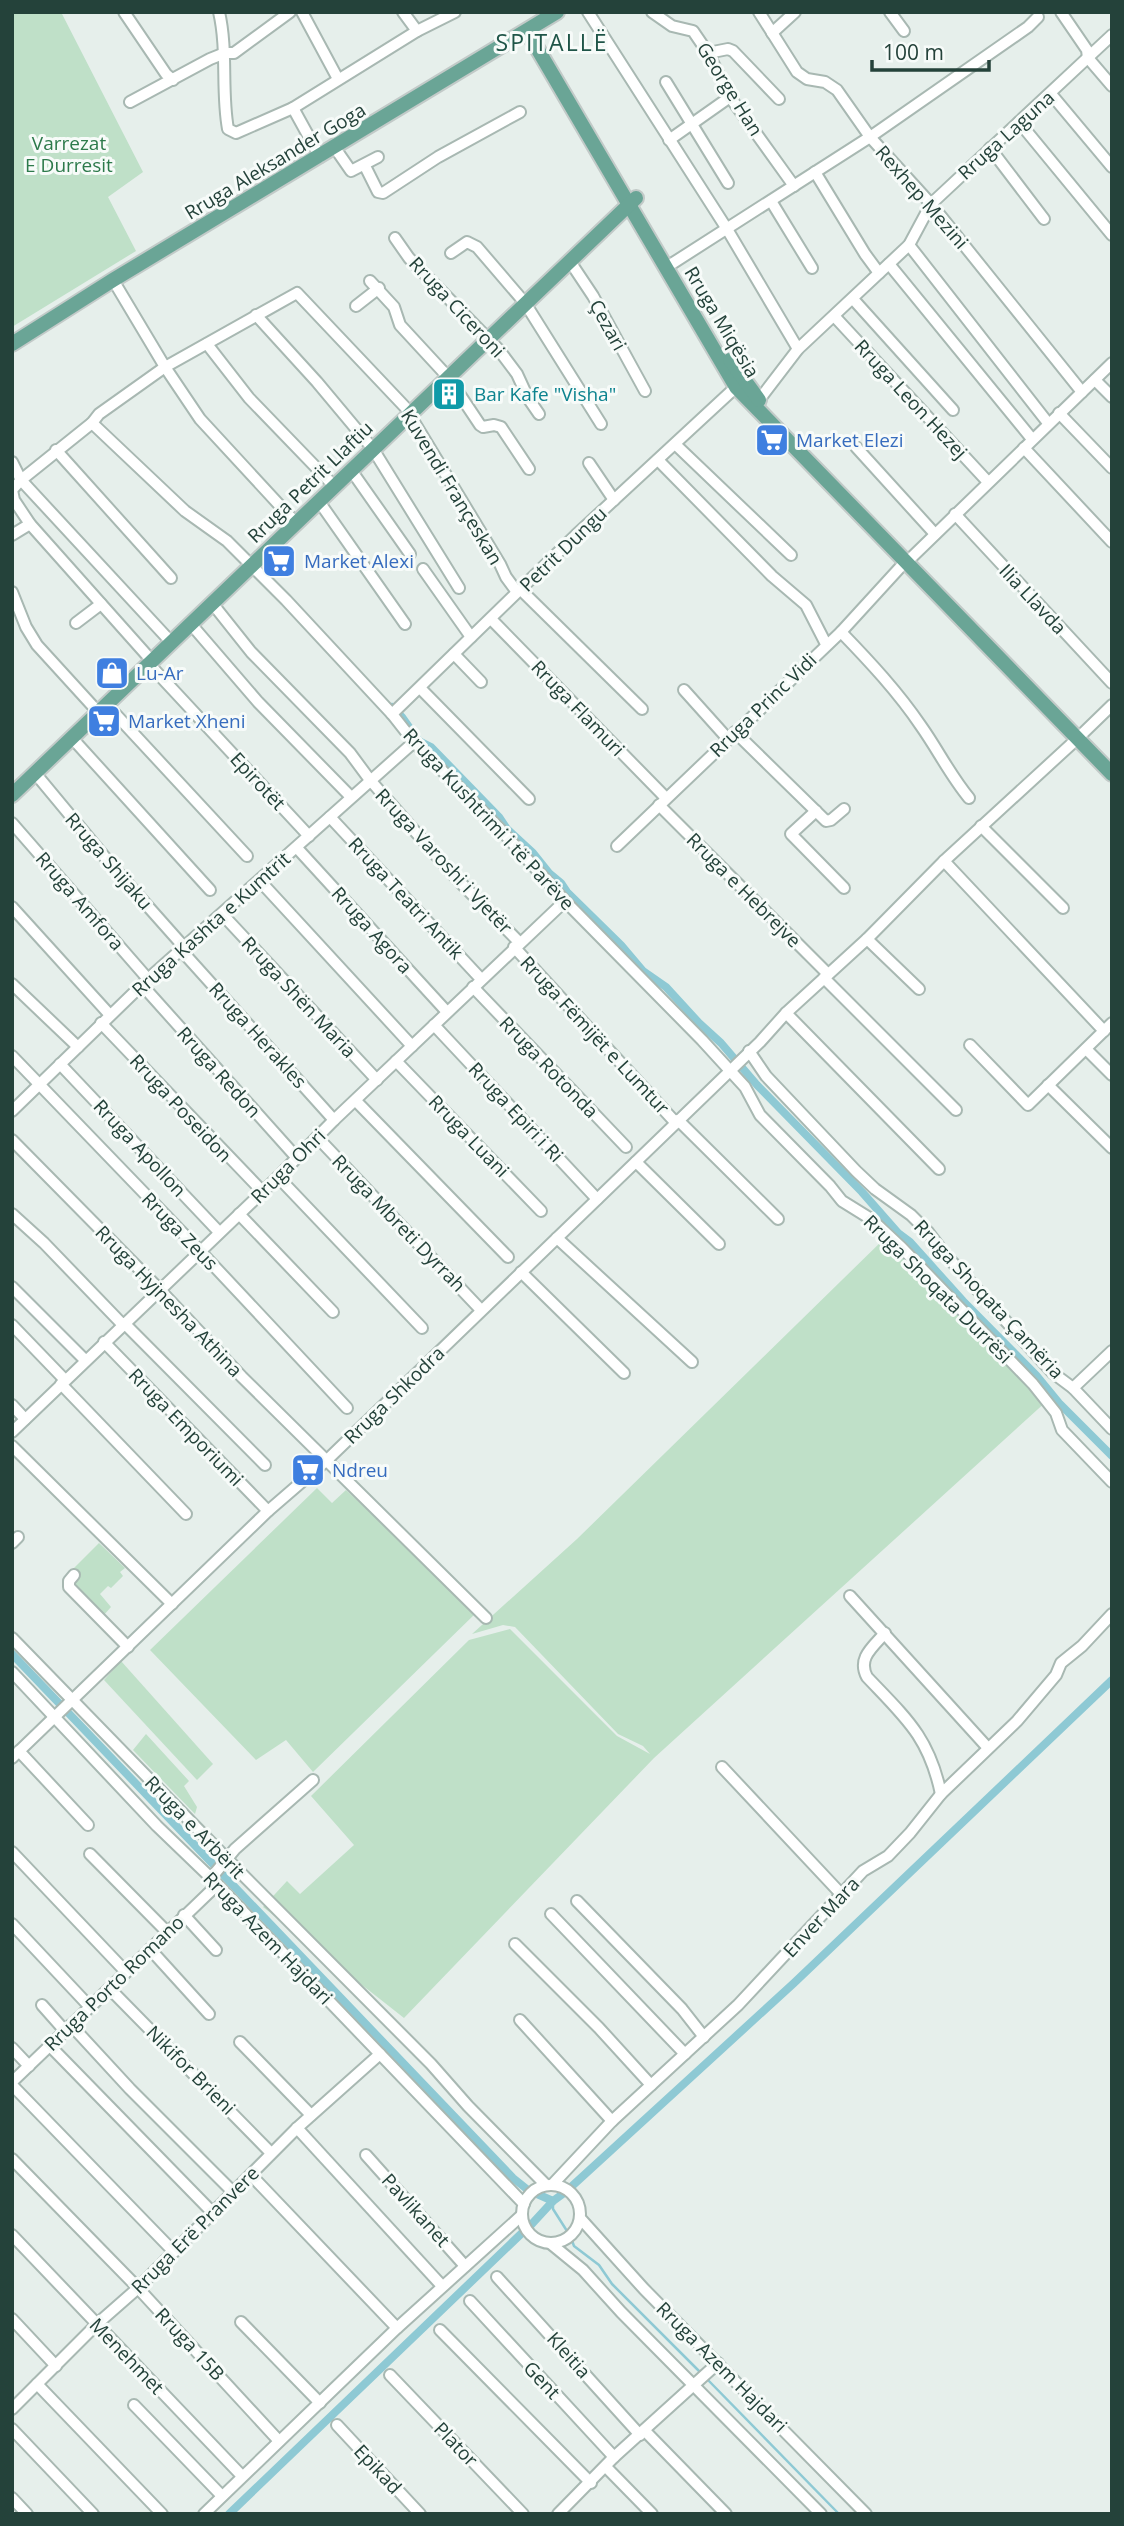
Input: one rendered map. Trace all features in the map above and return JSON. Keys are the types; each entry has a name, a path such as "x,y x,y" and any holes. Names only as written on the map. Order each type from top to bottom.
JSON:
{"main road":[{"name":"Rruga Aleksander Goga","path":"12,344 113,280 558,12"},
{"name":"Rruga Miqësia","path":"531,29 726,355 759,400 1081,736 1112,763"},
{"name":"Rruga Miqësia","path":"633,200 736,387 909,559"},
{"name":"Rruga Petrit Llaftiu","path":"12,794 633,200"},
{"name":"Rruga Miqësia","path":"1081,736 1112,774"}],"street":[{"path":"124,12 166,74 173,80"},
{"path":"219,12 225,53 225,114 231,133 243,131 293,108 417,31 455,12"},
{"path":"130,102 210,59 225,53 234,53 290,12"},
{"path":"302,12 338,79"},
{"path":"403,12 417,31"},
{"path":"588,12 727,229 798,349"},
{"name":"George Han","path":"652,12 673,26 693,31 708,53 730,97 794,186"},
{"name":"Rexhep Mezini","path":"759,12 797,72 807,79 825,82 834,87 870,137 931,204 1082,393"},
{"path":"772,33 795,12"},
{"path":"890,12 904,31"},
{"path":"1061,12 1087,50 1088,58 1112,86"},
{"path":"673,263 870,137 1038,18"},
{"name":"Rruga Laguna","path":"931,204 1112,35"},
{"path":"708,53 728,49 733,51 779,99"},
{"path":"666,82 728,183"},
{"path":"1051,94 1112,167"},
{"path":"669,139 730,97"},
{"path":"293,108 320,157"},
{"path":"365,166 378,192 383,193 438,158 520,112"},
{"path":"1019,122 1112,235"},
{"path":"335,148 349,170 355,171 378,157"},
{"path":"990,148 1044,219"},
{"path":"815,172 858,244 879,273"},
{"path":"771,201 812,268"},
{"path":"759,400 798,349 909,245 931,204"},
{"name":"Rruga Ciceroni","path":"395,238 409,258 489,337 517,373 538,414"},
{"path":"452,253 467,242 471,243 525,303 601,424"},
{"path":"909,245 1048,424"},
{"name":"Çezari","path":"569,260 593,296 645,391"},
{"path":"889,264 1028,443 1112,542"},
{"path":"113,280 200,419 295,523"},
{"path":"356,306 374,284 394,307 400,325 448,377 480,425 501,427 528,469"},
{"name":"Kuvendi Françeskan","path":"256,315 297,293 405,407 506,577 642,709"},
{"path":"853,299 953,410"},
{"path":"21,480 99,415 165,367 256,315 373,449 459,588"},
{"name":"Rruga Leon Hezej","path":"835,317 988,482"},
{"path":"206,344 249,398 334,486"},
{"name":"Rruga Princ Vidi","path":"617,846 841,632 909,559 1112,363"},
{"path":"1095,380 1112,397"},
{"name":"Petrit Dungu","path":"394,713 518,591 736,387"},
{"path":"1059,413 1112,468"},
{"name":"Rruga Kushtrimi i të Parëve","path":"92,423 185,511 227,541 286,600 394,713 414,742 500,829 565,901 731,1068"},
{"path":"676,445 791,555"},
{"path":"856,447 935,534"},
{"path":"56,450 171,578"},
{"path":"658,460 772,576 806,605 825,645"},
{"path":"12,462 21,480 171,642"},
{"path":"589,463 614,500"},
{"path":"351,470 411,554"},
{"name":"Epirotët","path":"21,480 12,490 13,495 30,524 151,663 309,836"},
{"path":"318,500 405,624"},
{"name":"Ilia Llavda","path":"955,514 1112,683"},
{"path":"12,535 30,524"},
{"path":"423,569 471,637"},
{"path":"12,592 37,645 247,856"},
{"name":"Rruga Varoshi i Vjetër","path":"212,603 251,652 350,753 370,780 517,945"},
{"path":"76,624 101,604"},
{"name":"Rruga Flamuri","path":"491,619 662,801"},
{"path":"190,623 258,702 351,797"},
{"path":"841,632 894,689 921,726 956,783 969,798"},
{"path":"454,654 481,682"},
{"path":"420,688 529,799"},
{"path":"684,690 826,821 844,809"},
{"name":"Rruga Shkodra","path":"16,1755 268,1511 327,1460 786,1013 867,939 981,825 1112,705"},
{"path":"72,738 210,890"},
{"name":"Rruga Kashta e Kumtrit","path":"12,1111 145,982 414,742"},
{"name":"Rruga Shijaku","path":"35,774 183,949"},
{"name":"Rruga e Hebrejve","path":"662,801 956,1110"},
{"path":"816,811 791,834 844,888"},
{"name":"Rruga Teatri Antik","path":"330,817 477,983"},
{"name":"Rruga Amfora","path":"12,823 145,982"},
{"path":"981,825 1063,908"},
{"name":"Rruga Agora","path":"296,848 447,1012"},
{"path":"944,861 1109,1029 1028,1105 970,1045"},
{"path":"260,881 412,1046"},
{"name":"Rruga Ohri","path":"12,1432 565,901"},
{"name":"Rruga Poseidon","path":"12,907 106,1019 262,1191"},
{"name":"Rruga Shën Maria","path":"222,914 377,1080"},
{"path":"867,939 919,989"},
{"name":"Rruga Fëmijët e Lumtur","path":"517,945 677,1121 778,1219"},
{"name":"Rruga Herakles","path":"183,949 334,1120"},
{"name":"Rruga Redon","path":"145,982 297,1158"},
{"name":"Rruga Rotonda","path":"477,983 626,1147"},
{"path":"12,984 78,1047"},
{"path":"786,1013 939,1168"},
{"name":"Rruga Epiri i Ri","path":"434,1025 597,1199"},
{"path":"1086,1049 1112,1075"},
{"name":"Rruga Shoqata Çamëria","path":"747,1053 856,1171 875,1189 911,1214 1053,1373 1073,1388 1112,1429"},
{"name":"Rruga Zeus","path":"12,1056 347,1408"},
{"name":"Rruga Luani","path":"396,1061 541,1211"},
{"name":"Rruga Apollon","path":"60,1063 219,1232"},
{"name":"Rruga Shoqata Durrësi","path":"731,1068 760,1115 842,1201 871,1219 902,1248 1033,1384 1056,1413 1062,1430 1112,1482"},
{"path":"1048,1085 1112,1149"},
{"path":"356,1101 508,1256"},
{"name":"Rruga Mbreti Dyrrah","path":"317,1137 481,1310"},
{"name":"Rruga Hyjnesha Athina","path":"12,1140 242,1377 486,1618"},
{"path":"636,1161 719,1244"},
{"path":"278,1177 422,1328"},
{"path":"12,1214 265,1465"},
{"path":"239,1214 333,1312"},
{"path":"556,1238 692,1362"},
{"path":"521,1272 624,1373"},
{"path":"12,1287 85,1360"},
{"path":"12,1325 187,1514"},
{"name":"Rruga Emporiumi","path":"104,1342 268,1511"},
{"path":"1073,1388 1112,1351"},
{"path":"12,1405 25,1419"},
{"path":"12,1446 172,1604"},
{"path":"74,1575 69,1581 69,1587 128,1647"},
{"path":"850,1596 988,1748"},
{"name":"Enver Mara","path":"549,2185 612,2121 704,2038 772,1970 863,1871 888,1856 941,1794 1024,1713 1056,1675 1061,1663 1082,1646 1112,1614"},
{"path":"885,1633 863,1658 862,1667 867,1677 921,1736 931,1756 941,1794"},
{"name":"Rruga e Arbërit","path":"12,1639 64,1708 226,1861 549,2185"},
{"name":"Rruga Azem Hajdari","path":"12,1672 64,1708 157,1826 214,1879 523,2209 526,2227 533,2236 550,2242 701,2378 821,2514"},
{"path":"16,1755 88,1825"},
{"path":"722,1768 842,1895"},
{"name":"Rruga Porto Romano","path":"12,2083 167,1933 214,1879 235,1849 313,1780"},
{"path":"12,1852 126,1972"},
{"path":"90,1854 167,1933"},
{"path":"577,1901 682,2008 704,2038"},
{"path":"551,1914 685,2054"},
{"path":"184,1915 216,1950"},
{"path":"12,1924 90,2007"},
{"path":"515,1944 599,2028 651,2085"},
{"path":"150,1949 209,2014"},
{"name":"Nikifor Brieni","path":"110,1989 271,2153"},
{"path":"43,2005 233,2192"},
{"path":"520,2020 612,2121"},
{"path":"240,2042 311,2115"},
{"path":"50,2046 212,2212"},
{"path":"12,2049 29,2066"},
{"name":"Rruga Erë Pranvere","path":"12,2409 97,2324 138,2288 271,2153 380,2054"},
{"path":"12,2083 174,2252"},
{"path":"297,2128 442,2286"},
{"name":"Pavlikanet","path":"366,2155 466,2266"},
{"name":"Rruga 15B","path":"12,2159 138,2288 279,2441"},
{"path":"251,2175 397,2328"},
{"path":"204,2514 397,2328 466,2266 523,2209 531,2193 549,2185"},
{"name":"Rruga Azem Hajdari","path":"549,2185 564,2188 573,2195 579,2206 580,2218 636,2281 866,2514"},
{"path":"550,2242 567,2238 580,2218"},
{"name":"Menehmet","path":"12,2235 242,2476"},
{"name":"Kleitia","path":"497,2277 642,2433 726,2514"},
{"name":"Gent","path":"470,2301 614,2457"},
{"path":"12,2319 56,2366"},
{"path":"241,2322 320,2403"},
{"path":"440,2330 591,2483"},
{"path":"558,2514 614,2457 718,2363"},
{"name":"Plator","path":"390,2375 523,2514"},
{"path":"37,2384 162,2514"},
{"path":"134,2405 222,2496"},
{"name":"Epikad","path":"337,2425 420,2514"},
{"path":"12,2429 93,2514"},
{"path":"606,2467 652,2514"},
{"path":"12,2498 27,2514"},
{"path":"568,2505 577,2514"}],"green space":[{"name":"Varrezat E Durresit","path":"12,12 61,12 143,172 108,197 136,251 12,327"},
{"path":"887,1236 1048,1400 654,1758 404,2018 263,1907 287,1881 300,1894 354,1845 311,1796 469,1640 510,1629 617,1736 650,1754 643,1746 618,1734 515,1627 503,1625 472,1634 577,1539"},
{"path":"317,1488 332,1503 346,1490 477,1612 313,1772 286,1740 256,1760 150,1650"},
{"path":"99,1543 125,1568 120,1572 123,1576 100,1594 111,1607 103,1616 79,1589 72,1570"},
{"path":"121,1661 213,1764 197,1780 104,1680"},
{"path":"146,1734 189,1781 184,1786 197,1807 195,1814 133,1750"}],"waterway":[{"path":"392,707 419,741 431,747 643,971 666,987 721,1043 757,1085 1112,1456"},
{"path":"12,1654 513,2178 528,2190"},
{"path":"571,2187 794,1983 1112,1680"},
{"path":"530,2226 564,2193"},
{"path":"537,2194 553,2201"},
{"path":"553,2201 553,2209 567,2231"},
{"path":"229,2514 523,2232"},
{"path":"571,2238 574,2246 599,2265 612,2284 702,2374"},
{"path":"707,2379 839,2514"}],"place":[{"name":"Bar Kafe \"Visha\"","path":"449,394"},
{"name":"Market Elezi","path":"772,440"},
{"name":"Market Alexi","path":"279,561"},
{"name":"Lu-Ar","path":"112,673"},
{"name":"Market Xheni","path":"104,721"},
{"name":"Ndreu","path":"308,1470"}],"district":[{"name":"SPITALLË","path":"552,43"}]}
